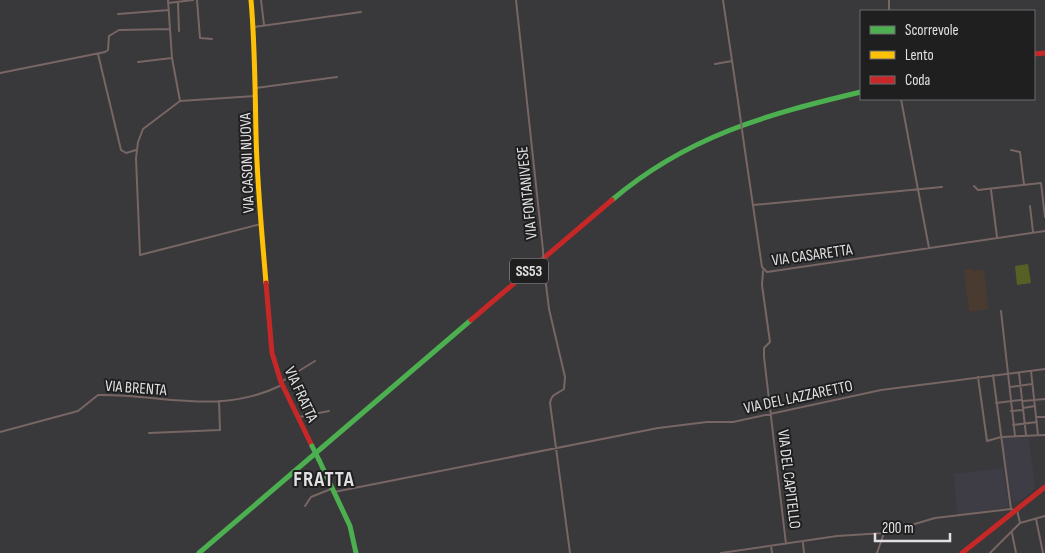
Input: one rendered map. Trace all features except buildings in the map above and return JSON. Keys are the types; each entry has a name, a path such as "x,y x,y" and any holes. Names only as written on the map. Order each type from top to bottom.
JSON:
{"main road":[{"name":"VIA CASONI NUOVA","path":"251,0 254,27 256,135 262,236"},
{"name":"SS53","path":"199,553 620,193 653,167 688,145 729,127 775,112 860,92"},
{"name":"VIA FRATTA","path":"262,236 272,353 281,383 350,526 356,553"},
{"path":"963,552 1045,487"}],"street":[{"path":"180,101 172,58 168,2 193,0"},
{"path":"197,0 200,38 212,39"},
{"path":"261,0 264,25"},
{"name":"VIA FONTANIVESE","path":"516,0 549,309 565,378 564,389 550,397 550,403 570,553"},
{"name":"VIA CASARETTA","path":"723,0 763,270 767,272 1045,231"},
{"path":"178,2 180,31"},
{"path":"118,14 169,10"},
{"path":"254,27 361,12"},
{"path":"0,73 98,54 108,50 109,36 112,32 119,30 170,29"},
{"path":"98,54 121,150 126,153 136,150"},
{"path":"138,62 172,58"},
{"path":"715,64 732,61"},
{"name":"VIA CASONI NUOVA","path":"256,88 337,77"},
{"path":"256,96 180,101 144,129 136,150 140,255 261,224"},
{"path":"901,100 930,248"},
{"path":"1011,150 1020,152 1024,185"},
{"path":"974,186 978,190 1041,183 1045,217"},
{"path":"753,205 942,187"},
{"path":"991,189 997,237"},
{"path":"1030,206 1033,232"},
{"name":"VIA DEL CAPITELLO","path":"763,270 761,274 770,342 764,348 764,357 786,544"},
{"path":"1000,311 1015,436"},
{"name":"VIA BRENTA","path":"0,432 78,411 98,395 166,400 219,401 257,396 314,361"},
{"name":"VIA DEL LAZZARETTO","path":"305,506 311,497 333,490 556,449 658,428 707,422 733,422 881,390 1045,369"},
{"path":"1031,371 1038,435"},
{"path":"1019,373 1026,436"},
{"path":"993,375 1014,510 1020,523"},
{"path":"978,377 987,441 1002,437 1045,435"},
{"path":"1009,387 1032,384"},
{"path":"996,403 1045,399"},
{"path":"149,433 220,430 219,401"},
{"path":"1011,411 1035,406"},
{"path":"299,417 329,411"},
{"path":"1036,417 1045,417"},
{"path":"1013,425 1037,422"},
{"path":"721,553 837,536 884,533 935,518 1014,510"},
{"path":"990,553 1020,523 1045,516"},
{"path":"1036,519 1042,553"},
{"path":"877,553 884,533"},
{"path":"1012,533 1016,553"},
{"path":"803,542 804,553"},
{"path":"1041,543 1045,542"},
{"path":"771,546 772,553"}],"shaded area":[{"path":"973,269 974,271 984,270 988,309 969,312 964,270"},
{"path":"1029,437 1035,489 1020,501 1012,502 1002,438"},
{"path":"1003,468 1009,507 958,516 953,474"}],"green space":[{"path":"1028,264 1031,283 1017,285 1015,266"}],"traffic: fast":[{"path":"612,200 640,178 669,159 730,130 793,109 860,92"},
{"path":"199,553 471,320"},
{"path":"312,446 319,460"},
{"path":"319,460 350,526 356,553"}],"traffic: slow":[{"path":"251,0 257,171 266,283"}],"traffic: jam":[{"path":"1035,54 1045,53"},
{"path":"471,320 612,200"},
{"path":"266,283 272,353 281,382 312,446"},
{"path":"962,553 1045,487"}],"district":[{"name":"FRATTA","path":"324,479"}]}
